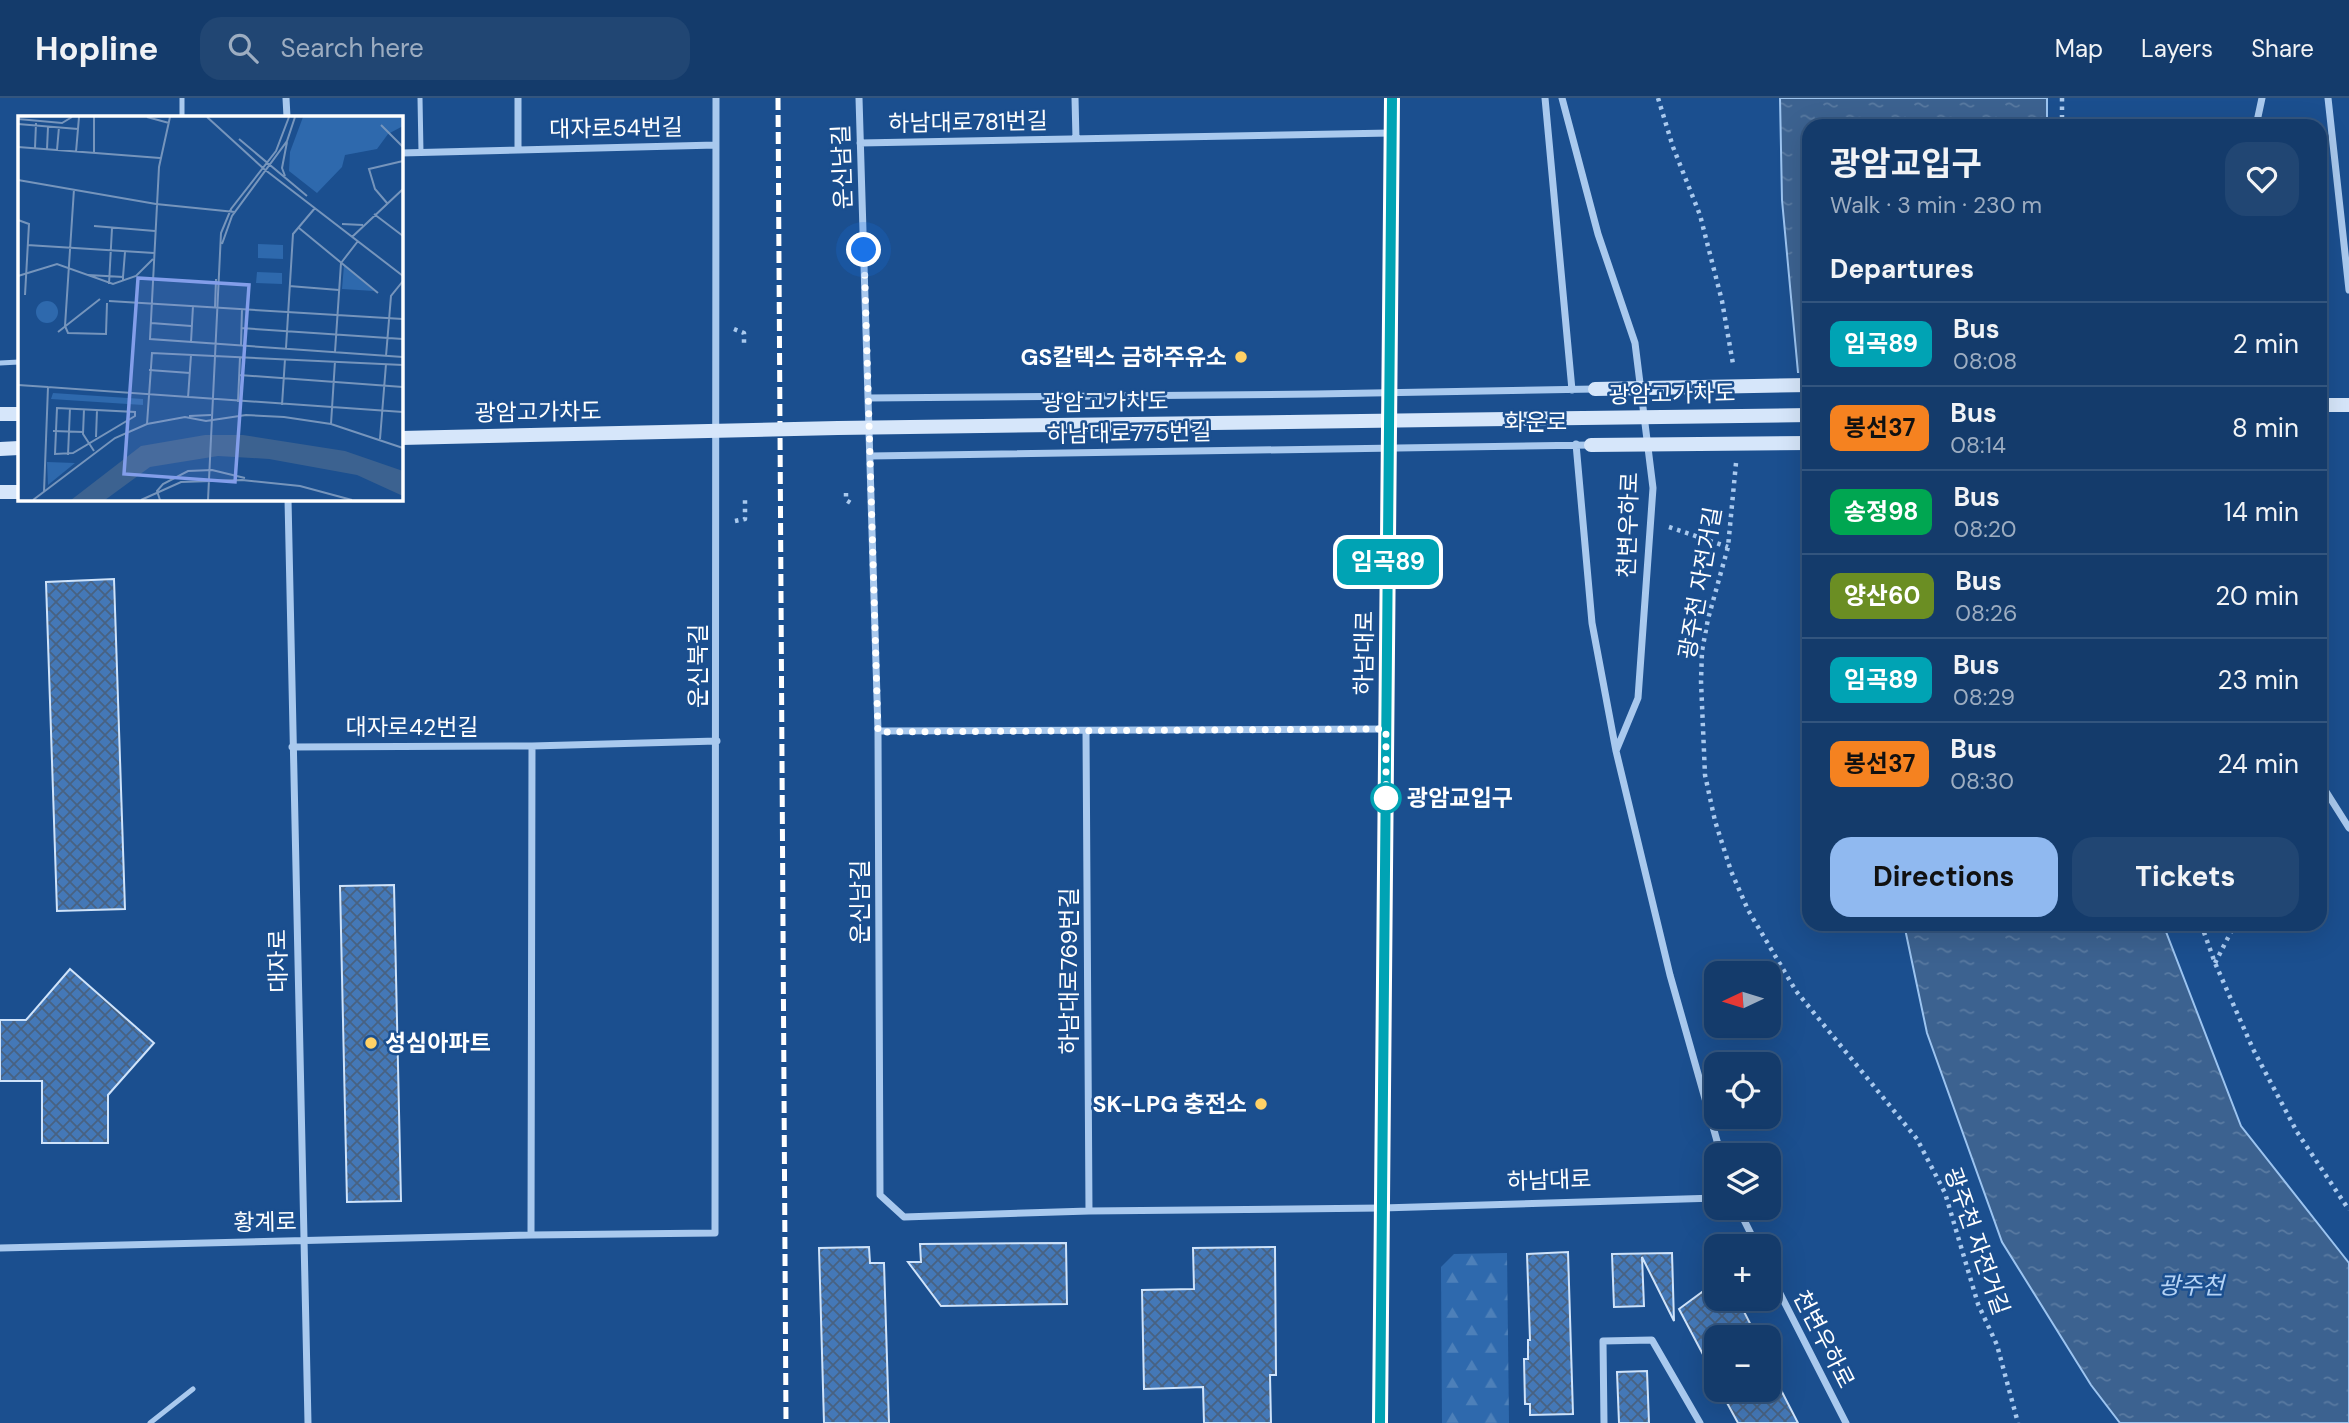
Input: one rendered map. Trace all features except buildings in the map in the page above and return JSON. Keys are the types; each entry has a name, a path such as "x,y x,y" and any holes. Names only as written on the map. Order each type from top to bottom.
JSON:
{"street":[{"path":"286,98 287,116"},
{"name":"대자로54번길","path":"518,98 518,150"},
{"name":"운신북길","path":"715,1233 716,98"},
{"name":"운신남길","path":"859,98 878,732 880,1195 904,1217 1090,1211 1382,1208"},
{"name":"하남대로781번길","path":"1076,98 1076,139"},
{"name":"하남대로","path":"1380,1423 1392,98"},
{"path":"1545,98 1572,390"},
{"name":"천변우하로","path":"1562,98 1598,234 1635,343 1653,488 1638,698 1616,751"},
{"path":"2258,119 2262,98"},
{"path":"2328,98 2349,290"},
{"name":"하남대로781번길","path":"860,143 1392,133"},
{"name":"대자로54번길","path":"402,153 716,145"},
{"name":"화운로","path":"1389,393 1802,385"},
{"name":"하남대로775번길","path":"868,398 1389,393"},
{"path":"2327,405 2349,405"},
{"path":"0,414 18,414"},
{"name":"광암고가차도","path":"402,438 838,428 1802,415"},
{"name":"화운로","path":"1389,448 1802,443"},
{"name":"천변우하로","path":"1576,444 1592,623 1616,751 1670,975 1718,1143"},
{"path":"0,449 18,448"},
{"name":"하남대로775번길","path":"870,456 1389,448"},
{"path":"0,492 18,492"},
{"name":"대자로","path":"288,500 309,1423"},
{"path":"878,732 1386,729"},
{"name":"하남대로769번길","path":"1087,731 1090,1211"},
{"name":"대자로42번길","path":"292,747 532,747 717,741"},
{"path":"531,1235 532,747"},
{"path":"2327,793 2349,828"},
{"name":"하남대로","path":"1382,1208 1704,1198"},
{"name":"황계로","path":"0,1248 715,1233"},
{"name":"천변우하로","path":"1781,1296 1846,1423"},
{"path":"1604,1423 1603,1341 1652,1340 1700,1423"}],"lane":[{"path":"182,98 182,116"},
{"path":"420,98 421,152"},
{"path":"0,363 18,362"},
{"path":"150,1423 193,1389"}],"path":[{"path":"1658,98 1673,147 1700,215 1722,301 1735,375"},
{"path":"2062,98 2062,119"},
{"name":"광주천 자전거길","path":"1736,462 1728,547 1702,651 1705,775 1715,821 1748,910 1796,991 1917,1139 1931,1163 1945,1193 1978,1304 1997,1345 2018,1423"},
{"path":"1650,520 1728,547"},
{"path":"2204,931 2253,1049 2297,1132 2349,1210"},
{"path":"2215,963 2231,931"}],"green space":[{"path":"1507,1253 1509,1423 1442,1423 1441,1267 1454,1254"}],"water":[{"path":"1780,98 2047,98 2047,119 1802,119 1802,416 1782,200"},
{"name":"광주천","path":"1905,931 2166,931 2241,1126 2349,1263 2349,1423 2120,1423 2091,1385 2002,1242 1927,1033"}],"pier":[{"path":"1795,373 1802,373 1802,449"}],"railway":[{"path":"778,98 786,1423"}],"bus line":[{"name":"임곡89","path":"1380,1423 1392,98"}],"place":[{"name":"GS칼텍스 금하주유소","path":"1241,357"},
{"name":"광암교입구","path":"1386,798"},
{"name":"성심아파트","path":"371,1043"},
{"name":"SK-LPG 충전소","path":"1261,1104"}],"route":[{"path":"864,250 878,732 1386,729 1386,798"}]}
